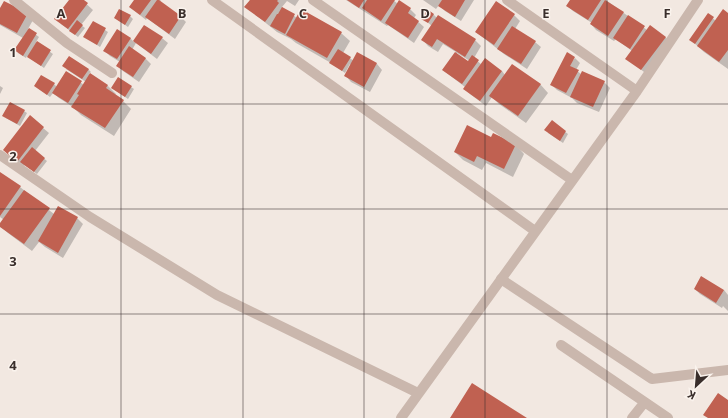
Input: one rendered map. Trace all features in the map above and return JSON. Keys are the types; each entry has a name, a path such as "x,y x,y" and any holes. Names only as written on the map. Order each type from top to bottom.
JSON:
{"street":[{"path":"14,0 67,43 112,73"},
{"path":"212,0 536,231"},
{"path":"313,0 572,180"},
{"path":"507,0 637,91"},
{"path":"401,418 637,91 698,0"},
{"path":"0,155 90,217 216,295 418,393"},
{"path":"502,279 652,379 728,370"},
{"path":"561,345 668,418"},
{"path":"632,418 644,403"}],"building":[{"path":"69,0 84,0 88,3 68,29 54,19"},
{"path":"134,0 151,0 140,15 129,7"},
{"path":"157,0 181,16 169,34 145,17"},
{"path":"250,0 278,0 277,1 279,3 265,22 244,7"},
{"path":"347,0 364,0 359,8"},
{"path":"367,0 395,0 381,21 362,8"},
{"path":"399,0 411,8 408,13 419,21 408,38 385,23"},
{"path":"442,0 465,0 455,17 438,6"},
{"path":"570,0 601,0 588,20 566,6"},
{"path":"605,0 624,12 608,36 590,24"},
{"path":"4,1 28,13 17,33 0,24 0,8"},
{"path":"496,1 515,14 494,45 475,32"},
{"path":"282,7 295,14 285,34 270,26"},
{"path":"119,9 131,15 125,25 114,18"},
{"path":"301,9 342,32 327,58 286,35"},
{"path":"427,9 434,14 428,23 421,19"},
{"path":"723,9 728,13 728,50 719,62 697,46"},
{"path":"708,13 714,17 695,44 689,40"},
{"path":"438,15 476,39 465,57 437,39 432,47 421,40"},
{"path":"628,15 645,26 630,49 613,38"},
{"path":"77,20 83,25 75,35 69,31"},
{"path":"93,21 106,28 97,45 83,37"},
{"path":"144,25 163,37 151,54 133,41"},
{"path":"650,25 666,37 641,70 625,59"},
{"path":"512,26 536,41 521,64 497,49"},
{"path":"29,28 37,33 23,56 14,50"},
{"path":"117,29 131,38 117,59 103,51"},
{"path":"37,41 51,50 41,66 27,57"},
{"path":"129,46 146,58 133,77 116,66"},
{"path":"338,49 351,57 342,71 329,63"},
{"path":"357,52 377,63 364,87 344,76"},
{"path":"455,52 468,61 472,55 479,60 462,84 442,70"},
{"path":"567,52 575,57 570,66 579,70 566,93 550,85"},
{"path":"69,56 89,69 82,79 62,66"},
{"path":"485,58 502,71 480,101 463,89"},
{"path":"512,64 541,84 518,116 489,96"},
{"path":"66,71 82,81 68,103 52,93"},
{"path":"582,71 605,81 593,107 570,97"},
{"path":"90,73 108,85 106,88 124,100 105,128 71,107"},
{"path":"41,75 55,83 47,95 34,86"},
{"path":"118,77 132,86 125,97 111,88"},
{"path":"10,102 25,110 17,124 2,116"},
{"path":"30,115 44,127 17,162 3,150"},
{"path":"552,120 566,131 560,141 544,130"},
{"path":"467,125 491,137 493,133 516,144 504,169 477,156 474,162 454,152"},
{"path":"32,147 45,158 34,172 20,162"},
{"path":"0,172 21,186 0,216"},
{"path":"24,190 50,208 24,244 0,227 0,223"},
{"path":"58,206 78,217 58,253 38,241"},
{"path":"701,276 724,290 716,303 694,289"},
{"path":"472,383 527,418 450,418"},
{"path":"718,393 728,400 728,418 708,418 703,415"}]}
